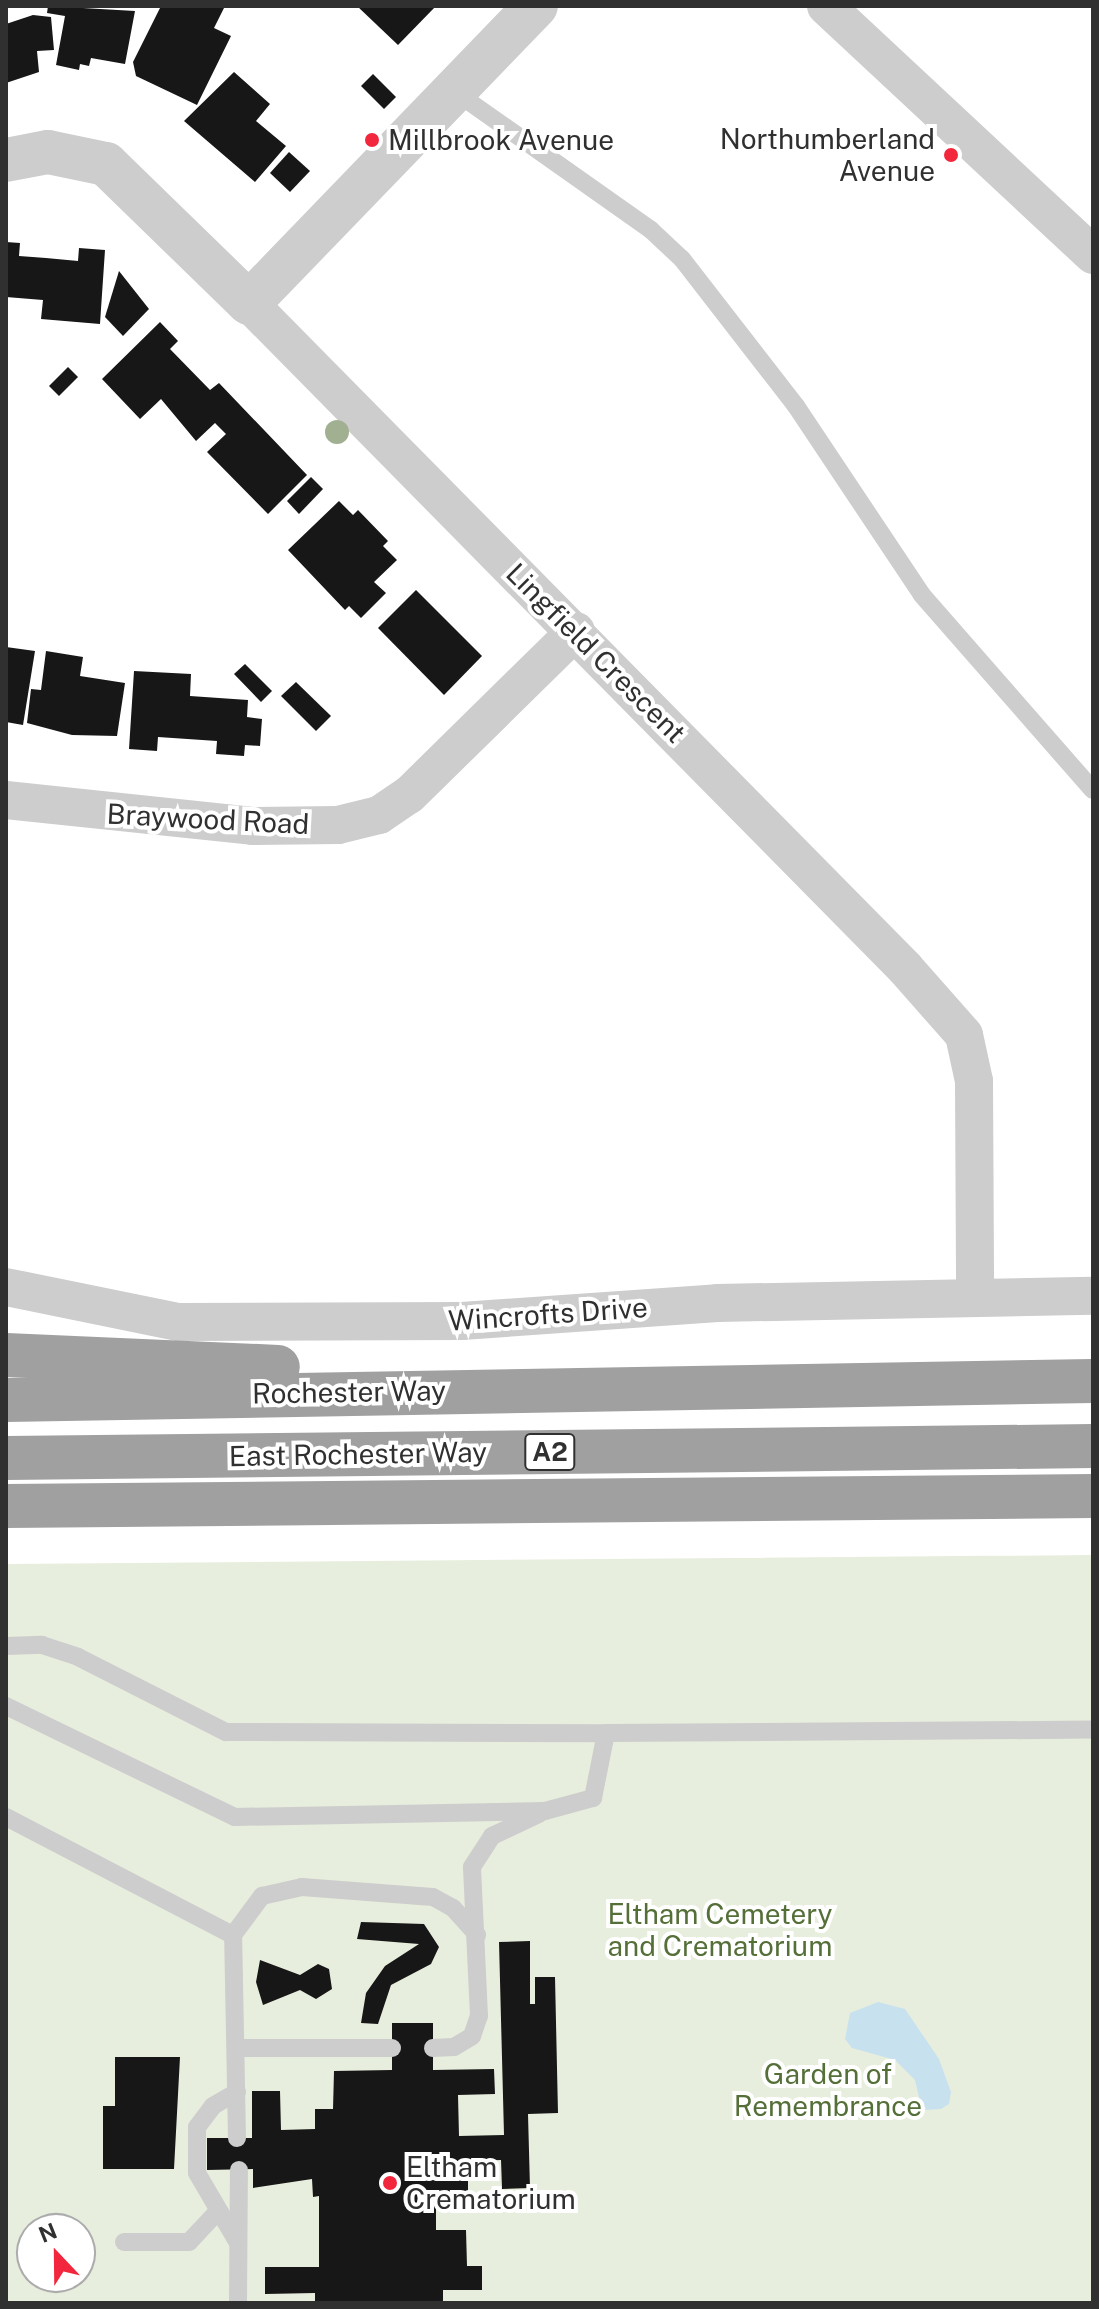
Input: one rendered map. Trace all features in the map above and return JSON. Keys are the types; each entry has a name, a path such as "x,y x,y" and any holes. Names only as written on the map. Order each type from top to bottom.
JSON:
{"highway":[{"name":"A2","path":"6,1355 692,1385 1093,1381"},
{"name":"Rochester Way","path":"6,1400 692,1385"},
{"name":"East Rochester Way","path":"6,1458 1093,1446"},
{"name":"A2","path":"6,1506 1093,1496"}],"street":[{"path":"249,303 536,6"},
{"path":"826,6 1093,255"},
{"name":"Lingfield Crescent","path":"6,160 48,152 106,164 576,631 905,968 964,1035 974,1081 975,1297"},
{"name":"Braywood Road","path":"6,800 253,826 338,825 379,815 409,795 576,631"},
{"name":"Wincrofts Drive","path":"6,1287 178,1322 462,1321 717,1303 1093,1296"}],"lane":[{"path":"454,91 651,230 682,259 796,406 922,595 1093,790"},
{"path":"6,1646 42,1645 78,1657 226,1732 1093,1730"},
{"path":"6,1706 235,1817 545,1811"},
{"path":"433,2048 454,2047 472,2036 479,2016 472,1867 492,1836 545,1811 593,1798 606,1733"},
{"path":"6,1817 233,1935"},
{"path":"237,2138 233,1935 262,1896 302,1887 433,1897 453,1908 477,1935"},
{"path":"237,2048 392,2048"},
{"path":"237,2092 213,2106 197,2127 197,2173 238,2243"},
{"path":"238,2303 239,2170"},
{"path":"124,2242 189,2242 218,2211"}],"green space":[{"name":"Eltham Cemetery and Crematorium","path":"1093,1555 1093,2303 6,2303 6,1564"}],"water":[{"path":"878,2002 905,2009 939,2059 951,2092 949,2104 941,2109 922,2110 915,2080 895,2060 852,2048 845,2039 850,2013"}],"building":[{"path":"48,6 135,11 125,64 91,58 89,66 80,64 79,70 56,65 65,16 47,13"},
{"path":"161,6 224,8 214,28 231,36 197,105 136,76 133,62"},
{"path":"357,6 436,6 398,45"},
{"path":"33,15 51,17 54,50 37,51 39,72 6,83 6,24"},
{"path":"234,72 270,104 256,121 286,146 255,182 184,121"},
{"path":"373,74 396,97 384,109 361,86"},
{"path":"289,152 310,171 290,192 270,173"},
{"path":"6,242 20,243 19,256 78,261 79,248 105,250 100,324 41,319 43,300 6,297"},
{"path":"119,271 149,309 123,336 105,317"},
{"path":"160,322 178,341 170,349 210,390 219,383 307,475 268,514 207,452 226,434 215,423 196,441 161,399 140,419 102,379"},
{"path":"68,367 78,377 59,396 49,386"},
{"path":"311,477 323,489 299,514 287,501"},
{"path":"339,501 353,515 358,510 388,541 383,546 397,560 374,582 386,593 361,618 349,606 345,610 288,550"},
{"path":"416,590 482,656 444,695 378,628"},
{"path":"6,647 35,651 23,725 6,722"},
{"path":"46,651 83,657 80,676 125,683 117,736 72,735 27,723 31,689 41,690"},
{"path":"245,664 272,691 261,702 234,674"},
{"path":"134,671 191,674 190,696 248,700 247,717 262,719 260,746 245,745 244,756 216,754 217,741 158,737 157,751 129,749"},
{"path":"296,682 331,716 316,731 281,696"},
{"path":"361,1922 424,1924 439,1947 431,1964 391,1985 378,2024 361,2023 366,1993 385,1966 419,1944 357,1939"},
{"name":"Eltham Crematorium","path":"530,1941 530,2004 535,2004 535,1977 555,1977 558,2113 528,2114 530,2188 502,2189 501,2160 468,2161 468,2200 436,2201 436,2230 466,2230 467,2266 482,2266 482,2290 443,2290 443,2303 315,2303 315,2293 265,2294 265,2267 319,2267 319,2196 313,2197 312,2179 253,2188 253,2169 207,2170 207,2138 252,2138 252,2091 280,2091 281,2130 315,2129 315,2109 333,2109 334,2071 392,2070 392,2023 433,2023 433,2070 494,2069 495,2094 458,2095 459,2136 504,2135 499,1942"},
{"path":"260,1960 300,1975 318,1964 329,1969 332,1989 316,1999 300,1990 263,2005 256,1982"},
{"path":"115,2057 180,2057 174,2169 103,2169 103,2106 115,2106"}],"place":[{"name":"Millbrook Avenue","path":"372,140"},
{"name":"Northumberland Avenue","path":"951,155"},
{"name":"Eltham Crematorium","path":"390,2183"}],"park label":[{"name":"Garden of Remembrance","path":"828,2090"}]}
